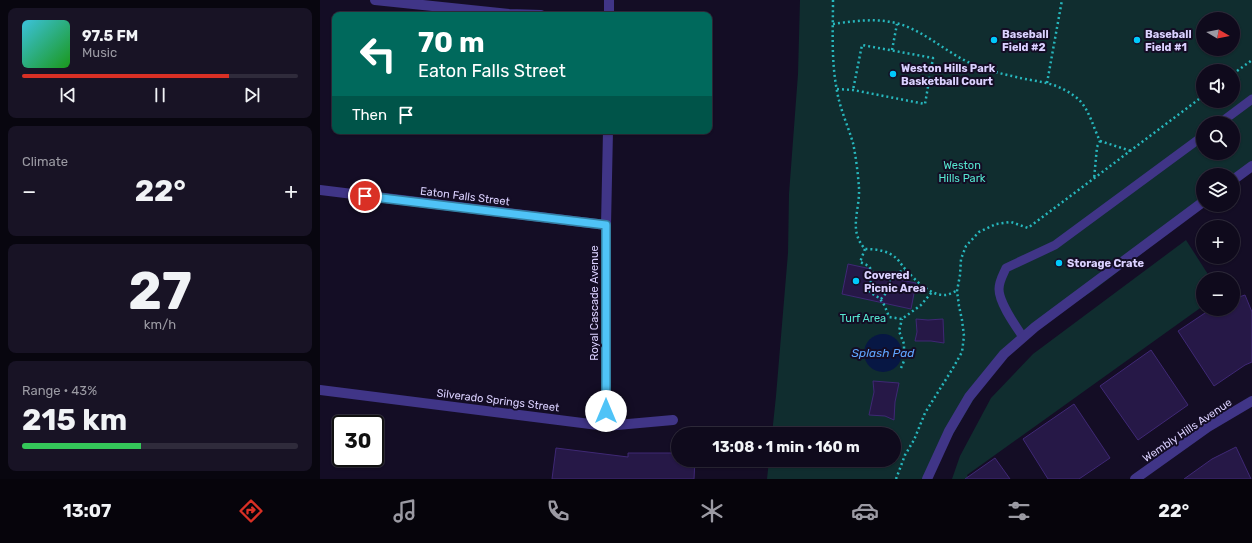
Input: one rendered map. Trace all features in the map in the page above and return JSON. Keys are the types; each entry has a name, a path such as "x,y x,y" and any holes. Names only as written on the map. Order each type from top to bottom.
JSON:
{"street":[{"path":"375,0 490,12"},
{"path":"609,0 609,12"},
{"name":"Royal Cascade Avenue","path":"606,426 606,225 608,134"},
{"path":"1240,175 1252,166"},
{"name":"Eaton Falls Street","path":"320,190 606,225"},
{"path":"926,479 949,431 969,397 1004,354 1035,327 1196,207"},
{"name":"Silverado Springs Street","path":"320,390 606,426 673,420"},
{"name":"Wembly Hills Avenue","path":"1135,479 1208,427 1252,401"}],"lane":[{"path":"1229,116 1252,99"},
{"path":"1023,337 1001,300 999,290 1000,280 1006,268 1056,245 1196,141"}],"path":[{"path":"833,0 832,42 834,72 837,89 853,144 857,168 859,199 855,232 860,244 865,249 878,250 891,254 900,261 915,279 932,292 945,295 957,291"},
{"path":"1047,83 1062,0"},
{"path":"833,24 862,20 882,21 897,24 918,32 968,62 1011,76 1047,83 1061,88 1078,100 1088,112 1100,141 1097,147 1094,180"},
{"path":"892,50 897,24"},
{"path":"837,89 853,90 925,104 933,58 862,45 853,90"},
{"path":"1240,69 1252,60"},
{"path":"1100,141 1132,151"},
{"path":"865,249 860,262 869,266 873,273 869,290 870,293 881,299 889,317 902,319"},
{"path":"881,299 886,293 891,277 896,273 906,270"},
{"path":"901,368 904,360 904,344 899,331 902,319 921,305 932,292"}],"green space":[{"name":"Weston Hills Park","path":"800,0 1252,0 1252,169 1240,173 1240,168 1196,168 1196,212 1094,290 1023,337 993,367 927,479 767,479 768,467 901,467 901,427 773,427 788,253 789,194 798,74"},
{"path":"1186,240 1196,256 1196,264 1201,264 1207,272 1196,272 1196,311 967,475 969,479 952,479 960,456 991,398 1033,354"}],"water":[{"name":"Splash Pad","path":"879,334 887,334 897,339 901,346 901,360 897,367 887,372 879,372 869,367 867,364 864,357 864,349 869,339 872,337"}],"building":[{"path":"848,264 871,269 870,274 916,283 911,309 842,294"},
{"path":"1245,295 1252,312 1252,362 1245,365 1214,386 1178,331 1200,316 1240,316 1240,297"},
{"path":"916,319 943,319 944,343 915,341 917,332"},
{"path":"1151,350 1188,405 1138,440 1100,386"},
{"path":"873,381 899,383 895,402 894,420 885,416 869,415 874,392"},
{"path":"1074,404 1110,458 1079,479 1048,479 1023,439"},
{"path":"1236,447 1251,479 1184,479 1212,459"},
{"path":"556,448 628,457 628,453 671,453 671,467 695,467 694,479 552,479"},
{"path":"995,458 1010,479 965,479"}],"place":[{"name":"Baseball Field #2","path":"994,40"},
{"name":"Baseball Field #1","path":"1137,40"},
{"name":"Weston Hills Park Basketball Court","path":"893,74"},
{"name":"Storage Crate","path":"1059,263"},
{"name":"Covered Picnic Area","path":"856,281"}],"route":[{"path":"365,196 606,225 606,411"}],"park label":[{"name":"Turf Area","path":"863,318"}]}
